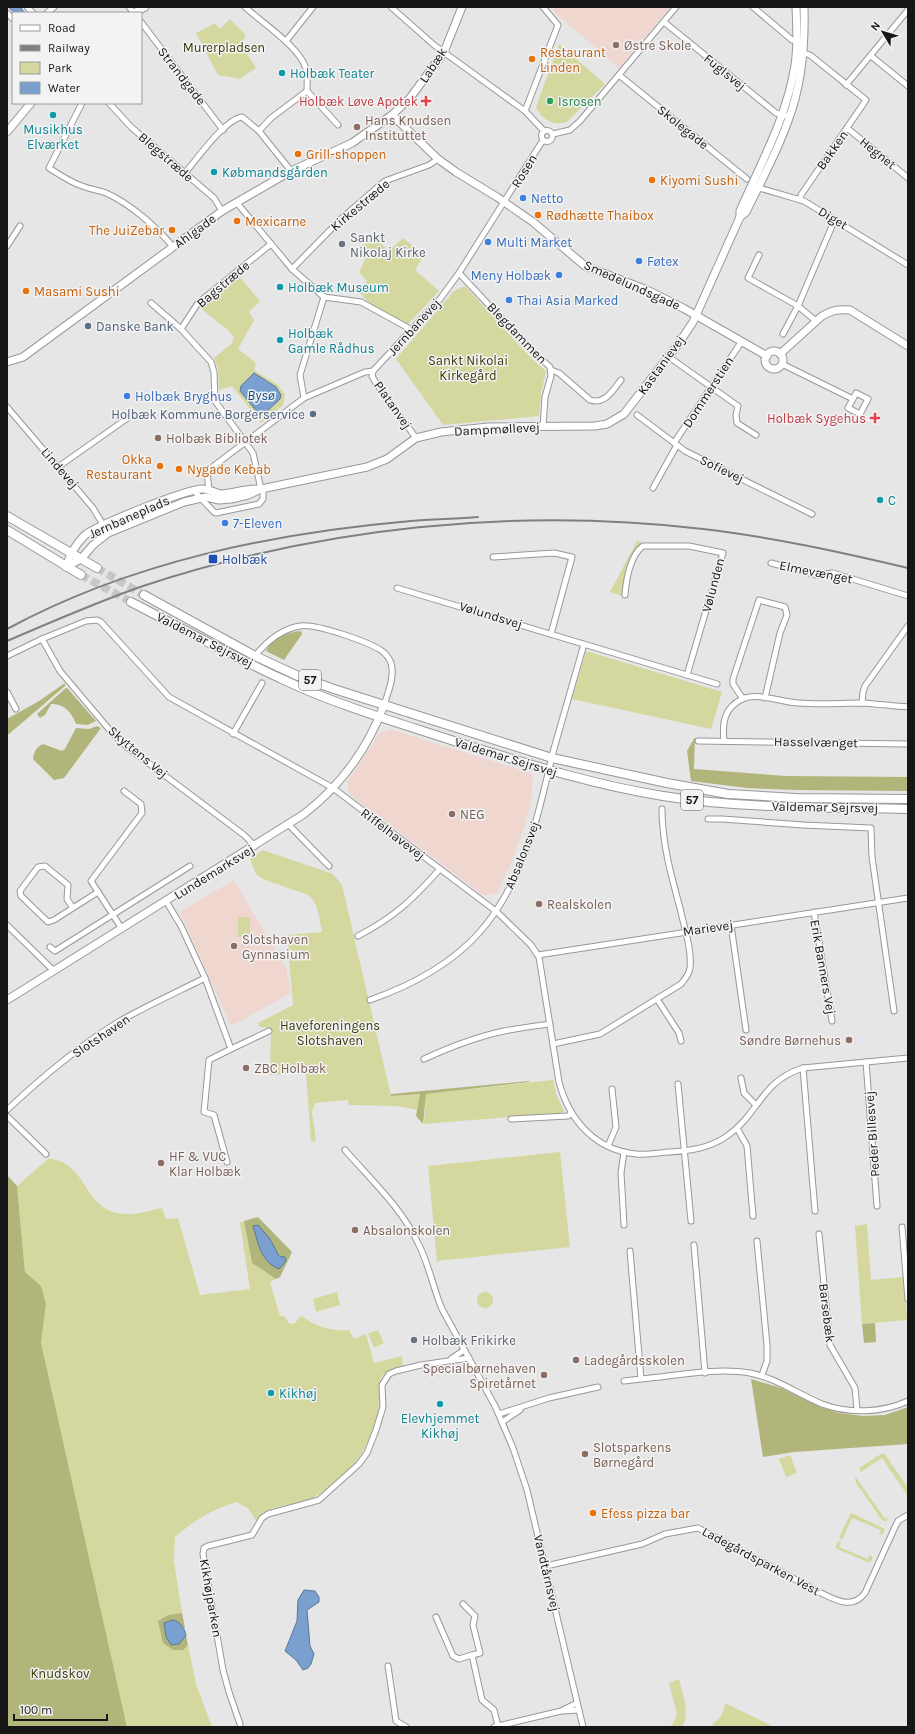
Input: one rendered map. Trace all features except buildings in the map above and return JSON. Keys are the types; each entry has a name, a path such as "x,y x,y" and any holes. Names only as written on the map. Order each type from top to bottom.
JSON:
{"main road":[{"path":"7,516 97,568"},
{"path":"7,530 81,575"},
{"name":"Valdemar Sejrsvej","path":"144,595 255,656 298,676 552,758 667,783 728,794 796,798 908,799"},
{"name":"Valdemar Sejrsvej","path":"131,602 233,656 284,680 380,717 549,770 662,796 720,804 908,809"}],"street":[{"path":"136,12 145,7"},
{"path":"245,7 286,42 306,68 307,91 338,125"},
{"path":"286,42 313,7"},
{"path":"391,7 444,52 525,111 544,131 550,131 553,134 570,130 619,75 676,7"},
{"name":"Labæk","path":"392,115 410,98 444,52 462,7"},
{"path":"525,111 558,24 545,7"},
{"path":"753,7 792,40 800,42"},
{"path":"796,7 800,42"},
{"path":"800,42 804,7"},
{"path":"800,52 810,55 846,85 908,10"},
{"name":"Fuglsvej","path":"664,22 773,110 786,116"},
{"name":"Strandgade","path":"142,23 223,130"},
{"name":"Kastanievej","path":"624,414 669,357 696,315 704,294 740,217 746,212 752,184 796,96 800,42"},
{"path":"871,56 908,86"},
{"name":"Skolegade","path":"619,75 752,184"},
{"name":"Bakken","path":"800,200 801,195 866,100 846,85"},
{"path":"259,131 271,118 307,91"},
{"path":"7,132 30,104"},
{"path":"81,104 49,168 82,187 106,194 138,213 160,231 173,247"},
{"name":"Blegstræde","path":"110,104 131,127 214,198 222,211"},
{"name":"Smedelundsgade","path":"392,115 438,159 533,222 586,266 647,290 696,315 766,356"},
{"name":"Ahlgade","path":"7,362 23,357 222,211 291,171 352,143 392,115"},
{"path":"185,173 217,135 236,118 242,117 259,131 291,171"},
{"name":"Hegnet","path":"847,128 908,178"},
{"path":"544,131 542,135 543,140 548,142 553,134"},
{"name":"Rosen","path":"504,202 543,140"},
{"name":"Kirkestræde","path":"292,269 350,211 385,181 429,165 438,159"},
{"name":"Diget","path":"752,184 800,200 835,219 908,265"},
{"name":"Jernbanevej","path":"209,491 207,471 304,398 365,372 373,371 440,299 459,273 504,202"},
{"path":"237,203 292,269 324,297 361,302 412,330"},
{"path":"783,334 798,306 835,219"},
{"path":"7,246 20,226"},
{"name":"Bagstræde","path":"181,329 198,303 271,244"},
{"path":"759,255 748,278 798,306 816,321"},
{"name":"Blegdammen","path":"459,273 530,349 547,364 551,370 551,376 545,397 543,426"},
{"path":"304,398 300,375 324,297"},
{"path":"151,303 181,329 211,362 214,372 214,398 216,404 255,457 263,499 259,504 214,512 194,491"},
{"path":"780,354 816,321 834,310 850,310 908,346"},
{"name":"Dommerstien","path":"653,488 676,444 742,341"},
{"path":"774,351 780,354 783,358 782,364 776,369 770,368 766,364 766,356 774,351"},
{"path":"669,357 738,406 736,415 738,423 756,435"},
{"path":"782,364 853,399"},
{"path":"551,370 559,373 590,400 594,401 606,398 621,380"},
{"name":"Platanvej","path":"373,371 372,376 376,383 416,438"},
{"name":"Lindevej","path":"7,406 93,508 108,533"},
{"name":"Dampmøllevej","path":"305,481 371,466 396,453 416,438 441,432 474,428 596,426 607,424 624,414"},
{"path":"58,467 132,415"},
{"name":"Sofievej","path":"637,415 688,452 812,514"},
{"name":"Jernbaneplads","path":"66,567 70,552 84,536 104,525 176,496 202,489 221,494 247,489 262,489 305,481"},
{"name":"Jernbaneplads","path":"66,567 81,559 93,545 108,533 184,502 201,497 223,500 248,495 262,489"},
{"name":"Vølunden","path":"625,596 628,571 643,546 689,546 724,553 686,675"},
{"path":"493,557 554,553 572,557 551,634"},
{"name":"Elmevænget","path":"771,563 817,575 833,573 908,596"},
{"name":"Vølundsvej","path":"397,588 584,644"},
{"path":"743,699 734,684 733,679 759,600 785,607 787,615 780,633 765,698"},
{"name":"Riffelhavevej","path":"42,639 86,621 96,620 105,625 169,697 233,734 333,788 497,912 531,945 538,954"},
{"name":"Valdemar Sejrsvej","path":"255,656 268,641 276,635 286,630 302,626 320,627 369,645 385,654 392,668 392,680 384,705"},
{"path":"862,704 865,686 908,626"},
{"path":"7,656 42,639"},
{"name":"Skyttens Vej","path":"42,639 58,668 113,734 127,747 244,835 255,846"},
{"path":"584,644 717,684"},
{"name":"Absalonsvej","path":"370,1000 405,987 434,971 460,952 475,938 497,912 525,853 537,818 584,644"},
{"path":"233,734 262,683"},
{"path":"7,692 16,709"},
{"path":"724,741 723,727 725,717 734,704 753,696 798,703 862,704 908,707"},
{"name":"Lundemarksvej","path":"7,1000 289,825 309,810 333,788 360,753 380,717 384,705"},
{"name":"Hasselvænget","path":"698,741 908,744"},
{"path":"122,929 91,881 142,813 141,804 124,791"},
{"path":"553,1044 600,1034 681,984 689,973 690,960 686,931 664,846 662,832 662,809"},
{"path":"708,819 872,828 872,857 894,1012"},
{"path":"289,825 330,866"},
{"path":"73,908 67,898 68,884 45,866 38,867 20,891 21,896 48,922 54,920 73,908 98,892"},
{"path":"50,947 55,951 190,866"},
{"path":"358,936 382,924 399,911 440,868"},
{"name":"Marievej","path":"538,954 908,898"},
{"path":"166,901 181,926 205,978 232,1049"},
{"name":"Erik Banners Vej","path":"814,912 832,1021"},
{"path":"7,925 54,971"},
{"path":"731,925 746,1030"},
{"path":"538,954 559,1082 563,1098 571,1114 588,1134 608,1146 624,1152 644,1154 685,1151 712,1144 727,1136 737,1128 773,1084 788,1074 803,1068 908,1058"},
{"name":"Slotshaven","path":"7,1110 50,1072 99,1035 145,1007 205,978"},
{"path":"657,999 680,1033 681,1041"},
{"path":"424,1059 454,1046 505,1030 550,1024"},
{"path":"227,1162 214,1116 204,1112 209,1060 269,1031"},
{"name":"Peder Billesvej","path":"866,1062 877,1206"},
{"path":"803,1068 815,1211"},
{"path":"741,1078 744,1093 749,1100 756,1105"},
{"path":"678,1084 691,1221"},
{"path":"608,1146 616,1127 612,1088"},
{"path":"511,1119 568,1116 571,1114"},
{"path":"7,1116 46,1154"},
{"path":"737,1128 747,1146 752,1216"},
{"name":"Vandtårnsvej","path":"344,1150 398,1209 405,1220 419,1244 435,1292 464,1350 499,1414 527,1490 583,1727"},
{"path":"624,1152 621,1173 624,1225"},
{"path":"902,1227 908,1299"},
{"name":"Barsebæk","path":"819,1234 830,1344 855,1388 856,1410"},
{"path":"757,1240 767,1344 767,1361 762,1376"},
{"path":"694,1245 705,1373"},
{"path":"630,1251 641,1379"},
{"name":"Kikhøjparken","path":"450,1360 464,1350"},
{"name":"Kikhøjparken","path":"240,1724 223,1670 203,1551 208,1546 252,1535 262,1518 268,1514 319,1500 359,1464 367,1453 381,1416 382,1385 389,1374 421,1365 469,1358"},
{"path":"624,1381 738,1371 762,1376 822,1404 856,1410 888,1408 908,1401"},
{"path":"499,1414 550,1398 598,1387"},
{"path":"502,1422 524,1407"},
{"name":"Ladegårdsparken Vest","path":"546,1566 642,1544 665,1534 698,1528 840,1602 849,1603 860,1599 865,1593 898,1521 908,1515"},
{"path":"436,1617 453,1656 459,1658 480,1653 473,1625 475,1616 463,1604"},
{"path":"472,1655 482,1700 494,1710 496,1726 561,1711 577,1703"},
{"path":"388,1666 396,1721 406,1727"},
{"path":"561,1711 570,1712 579,1710"}],"shaded area":[{"name":"Østre Skole","path":"554,7 670,7 619,68 553,11"},
{"name":"NEG","path":"390,729 530,773 533,776 531,803 525,825 513,859 497,893 484,896 349,794 347,782 380,733"},
{"name":"Slotshaven Gynnasium","path":"234,880 286,968 291,993 231,1026 180,912"}],"green space":[{"name":"Murerpladsen","path":"230,19 246,35 241,45 256,68 240,79 218,75 196,33 215,23 220,29"},
{"path":"559,44 605,84 567,122 562,123 548,121 538,112 536,107"},
{"path":"43,140 48,145 43,150 38,145"},
{"path":"375,238 389,251 403,238 424,255 415,270 439,291 407,325 370,304 359,292 367,281 359,273 365,259 361,246"},
{"path":"238,275 260,301 249,312 254,320 238,349 256,363 254,370 278,385 285,395 283,405 261,423 232,386 219,390 218,369 214,358 232,343 234,337 228,330 199,307"},
{"name":"Sankt Nikolai Kirkegård","path":"465,286 528,355 546,371 541,394 539,416 443,425 396,359 454,291"},
{"path":"637,541 642,542 625,574 622,596 610,592"},
{"path":"301,631 302,634 284,660 266,651 268,646 280,636"},
{"path":"586,651 722,692 711,729 572,699"},
{"path":"65,683 65,686 9,734 7,734 7,719 39,701"},
{"path":"66,688 96,721 88,725 76,724 72,715 66,709 56,704 51,704 45,715 40,718 37,714"},
{"path":"97,726 101,728 64,778 54,780 33,759 36,750 41,745 43,744 62,751 65,749 76,728 89,729"},
{"path":"695,737 694,769 786,776 908,777 908,791 747,788 691,781 687,751"},
{"name":"Haveforeningens Slotshaven","path":"263,850 333,874 342,885 391,1096 420,1094 418,1110 396,1106 349,1105 348,1100 315,1103 312,1112 316,1141 311,1142 306,1072 270,1075 271,1028 260,1027 258,1023 293,1005 287,935 322,932 316,907 308,895 263,879 256,874 250,859"},
{"path":"238,917 250,917 250,937 238,937"},
{"path":"553,1080 556,1094 564,1111 561,1113 424,1124 426,1094"},
{"path":"529,1081 426,1094 423,1124 416,1116 420,1094 391,1096 391,1094"},
{"path":"560,1152 570,1247 437,1261 428,1166"},
{"path":"49,1158 62,1162 72,1169 96,1201 103,1207 113,1212 134,1214 162,1208 166,1219 178,1218 200,1295 250,1289 240,1223 244,1221 252,1263 276,1279 270,1282 280,1316 284,1316 290,1324 295,1323 301,1316 324,1328 349,1330 354,1339 366,1334 374,1363 402,1356 403,1366 392,1369 381,1377 378,1412 361,1455 343,1475 329,1487 311,1499 269,1509 262,1513 256,1521 248,1508 236,1502 204,1516 175,1537 174,1561 182,1613 168,1615 158,1621 183,1650 188,1645 196,1684 212,1727 127,1727 41,1343 46,1304 41,1286 25,1272 17,1186"},
{"name":"Knudskov","path":"7,1175 17,1186 25,1272 41,1286 46,1304 41,1343 127,1727 7,1727"},
{"path":"258,1217 292,1252 280,1277 276,1279 252,1263 244,1221"},
{"path":"867,1224 871,1280 904,1277 907,1320 862,1324 855,1226"},
{"path":"337,1292 340,1305 316,1312 313,1299"},
{"path":"482,1292 488,1292 493,1297 491,1306 488,1308 482,1308 477,1303 477,1297"},
{"path":"875,1323 876,1342 864,1343 862,1324"},
{"path":"378,1330 384,1343 374,1348 368,1334"},
{"path":"751,1379 781,1388 820,1407 840,1413 863,1416 885,1415 908,1407 908,1444 794,1452 763,1457"},
{"path":"884,1453 908,1488 908,1496 882,1458 861,1472 859,1468"},
{"path":"790,1455 797,1473 786,1477 779,1459"},
{"path":"855,1476 885,1519 888,1517 886,1522 882,1520 856,1483"},
{"path":"851,1513 885,1529 882,1535 879,1534 881,1530 852,1518 842,1540 839,1538"},
{"path":"838,1541 841,1542 839,1547 868,1559 870,1555 873,1557 870,1563 835,1548"},
{"path":"182,1613 185,1628 164,1623 166,1637 172,1645 179,1644 186,1636 188,1645 183,1650 173,1650 163,1643 158,1621 168,1615"},
{"path":"679,1679 685,1703 686,1716 682,1727 671,1727 677,1714 669,1683"},
{"path":"725,1703 774,1727 712,1727 713,1723 722,1714"}],"water":[{"path":"8,7 20,7 24,12 14,12"},
{"name":"Bysø","path":"254,373 276,387 281,395 280,399 265,413 258,413 240,391 241,386"},
{"path":"258,1225 270,1239 279,1256 285,1257 286,1261 279,1269 268,1262 261,1251 253,1226"},
{"path":"304,1590 315,1591 319,1597 319,1602 307,1610 310,1646 314,1654 311,1664 308,1668 303,1670 296,1660 285,1651 297,1621 298,1600"},
{"path":"173,1620 182,1626 186,1636 179,1644 171,1645 166,1637 164,1623"}],"tunnel":[{"path":"97,568 144,595"},
{"path":"81,575 131,602"}],"railway":[{"path":"7,629 54,606 103,586 203,554 255,543 359,526 419,520 478,517"},
{"path":"7,641 123,593 208,566 348,536 418,527 490,522 561,520 632,523 703,529 755,536 908,568"}],"place":[{"name":"Østre Skole","path":"616,45"},
{"name":"Restaurant Linden","path":"532,59"},
{"name":"Holbæk Teater","path":"282,73"},
{"name":"Holbæk Løve Apotek","path":"426,101"},
{"name":"Isrosen","path":"550,101"},
{"name":"Musikhus Elværket","path":"53,115"},
{"name":"Hans Knudsen Instituttet","path":"357,127"},
{"name":"Grill-shoppen","path":"298,154"},
{"name":"Købmandsgården","path":"214,172"},
{"name":"Kiyomi Sushi","path":"652,180"},
{"name":"Netto","path":"523,198"},
{"name":"Rødhætte Thaibox","path":"538,215"},
{"name":"Mexicarne","path":"237,221"},
{"name":"The JuiZebar","path":"172,230"},
{"name":"Multi Market","path":"488,242"},
{"name":"Sankt Nikolaj Kirke","path":"342,244"},
{"name":"Føtex","path":"639,261"},
{"name":"Meny Holbæk","path":"559,275"},
{"name":"Holbæk Museum","path":"280,287"},
{"name":"Masami Sushi","path":"26,291"},
{"name":"Thai Asia Marked","path":"509,300"},
{"name":"Danske Bank","path":"88,326"},
{"name":"Holbæk Gamle Rådhus","path":"280,340"},
{"name":"Holbæk Bryghus","path":"127,396"},
{"name":"Holbæk Kommune Borgerservice","path":"313,414"},
{"name":"Holbæk Sygehus","path":"875,418"},
{"name":"Holbæk Bibliotek","path":"158,438"},
{"name":"Okka Restaurant","path":"160,466"},
{"name":"Nygade Kebab","path":"179,469"},
{"name":"C","path":"880,500"},
{"name":"7-Eleven","path":"225,523"},
{"name":"Holbæk","path":"213,559"},
{"name":"NEG","path":"452,814"},
{"name":"Realskolen","path":"539,904"},
{"name":"Slotshaven Gynnasium","path":"234,946"},
{"name":"Søndre Børnehus","path":"849,1040"},
{"name":"ZBC Holbæk","path":"246,1068"},
{"name":"HF & VUC Klar Holbæk","path":"161,1163"},
{"name":"Absalonskolen","path":"355,1230"},
{"name":"Holbæk Frikirke","path":"414,1340"},
{"name":"Ladegårdsskolen","path":"576,1360"},
{"name":"Specialbørnehaven Spiretårnet","path":"544,1375"},
{"name":"Kikhøj","path":"271,1393"},
{"name":"Elevhjemmet Kikhøj","path":"440,1404"},
{"name":"Slotsparkens Børnegård","path":"585,1454"},
{"name":"Efess pizza bar","path":"593,1513"}]}
